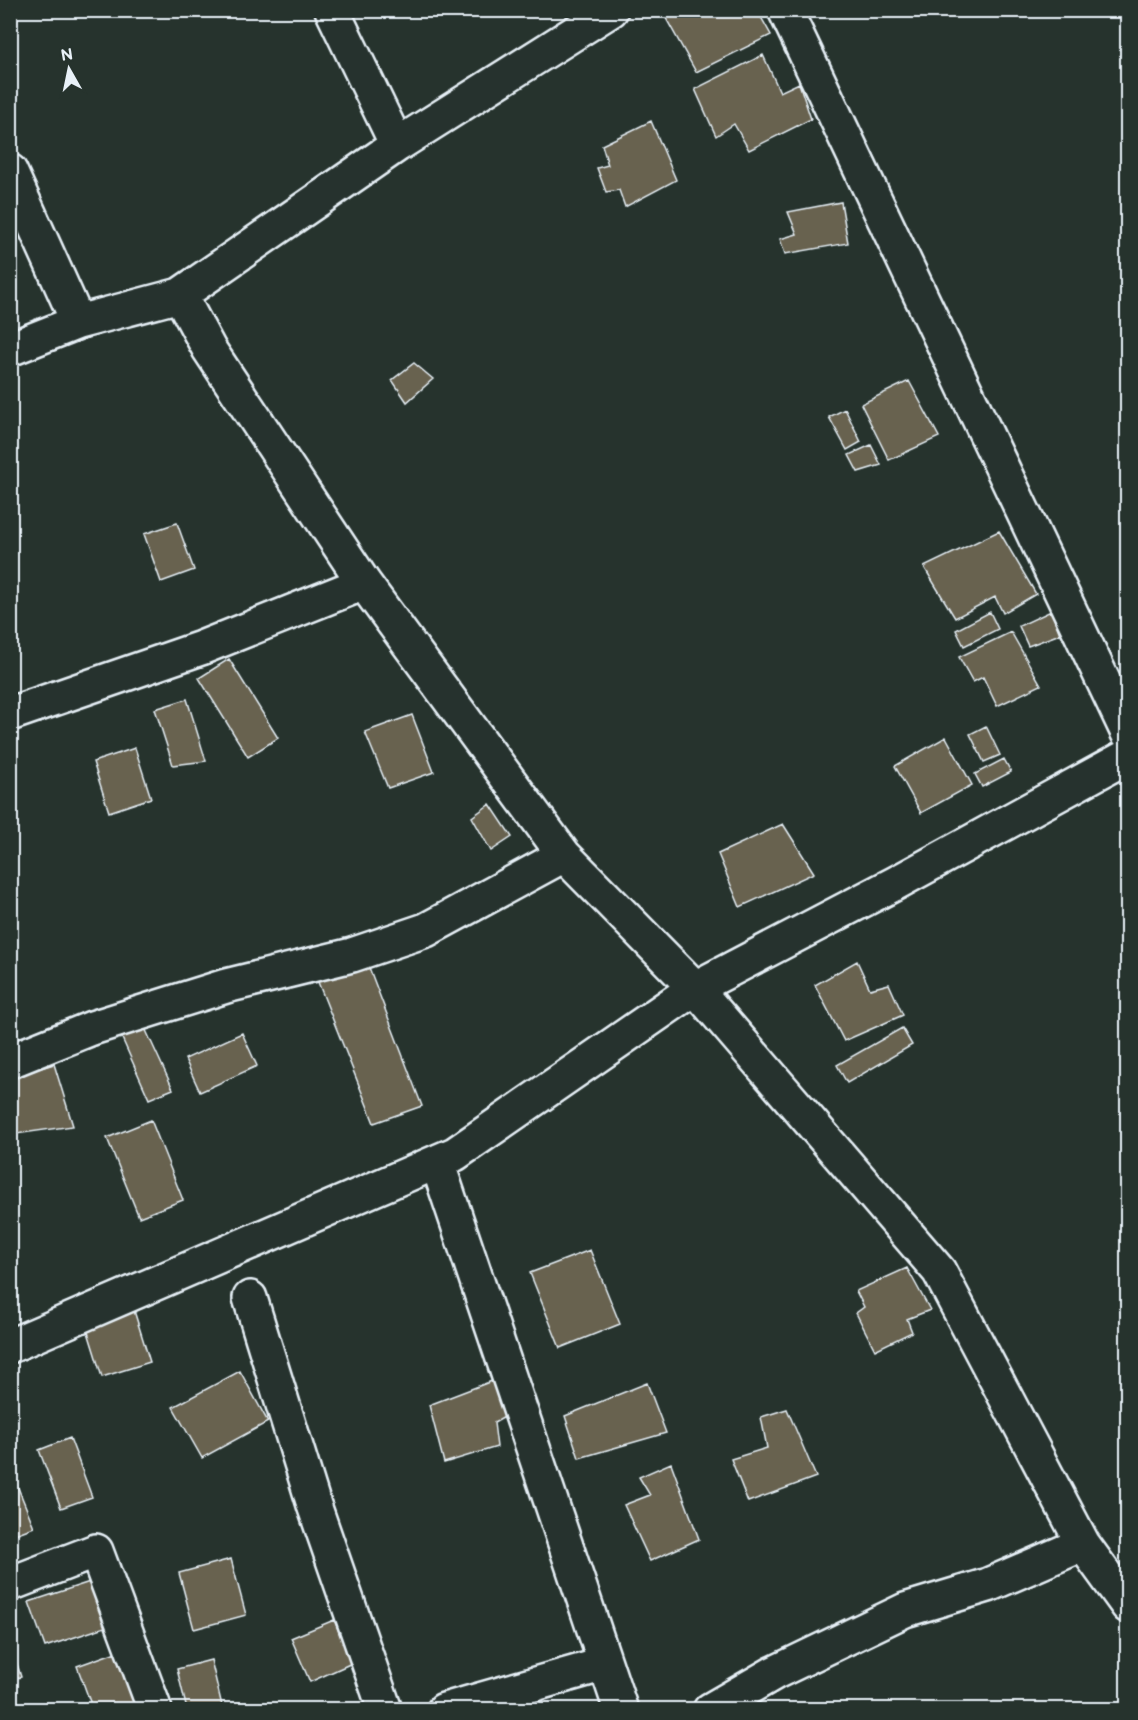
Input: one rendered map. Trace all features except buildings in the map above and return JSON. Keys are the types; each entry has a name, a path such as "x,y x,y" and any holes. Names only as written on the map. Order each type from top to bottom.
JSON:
{"street":[{"path":"332,10 397,145"},
{"path":"10,349 78,322 180,295 397,145 611,10"},
{"path":"785,10 1128,733"},
{"path":"10,171 78,322"},
{"path":"180,295 209,349 364,583 564,855 694,988 939,1271 1083,1544 1128,1606"},
{"path":"10,714 201,648 364,583"},
{"path":"10,1346 455,1154 694,988 896,883 1128,756"},
{"path":"10,1061 125,1017 226,986 352,955 426,930 564,855"},
{"path":"437,1162 621,1710"},
{"path":"250,1298 314,1505 385,1710"},
{"path":"710,1710 774,1673 905,1610 988,1585 1083,1544"},
{"path":"10,1584 96,1551 155,1710"},
{"path":"444,1710 605,1664"}]}
